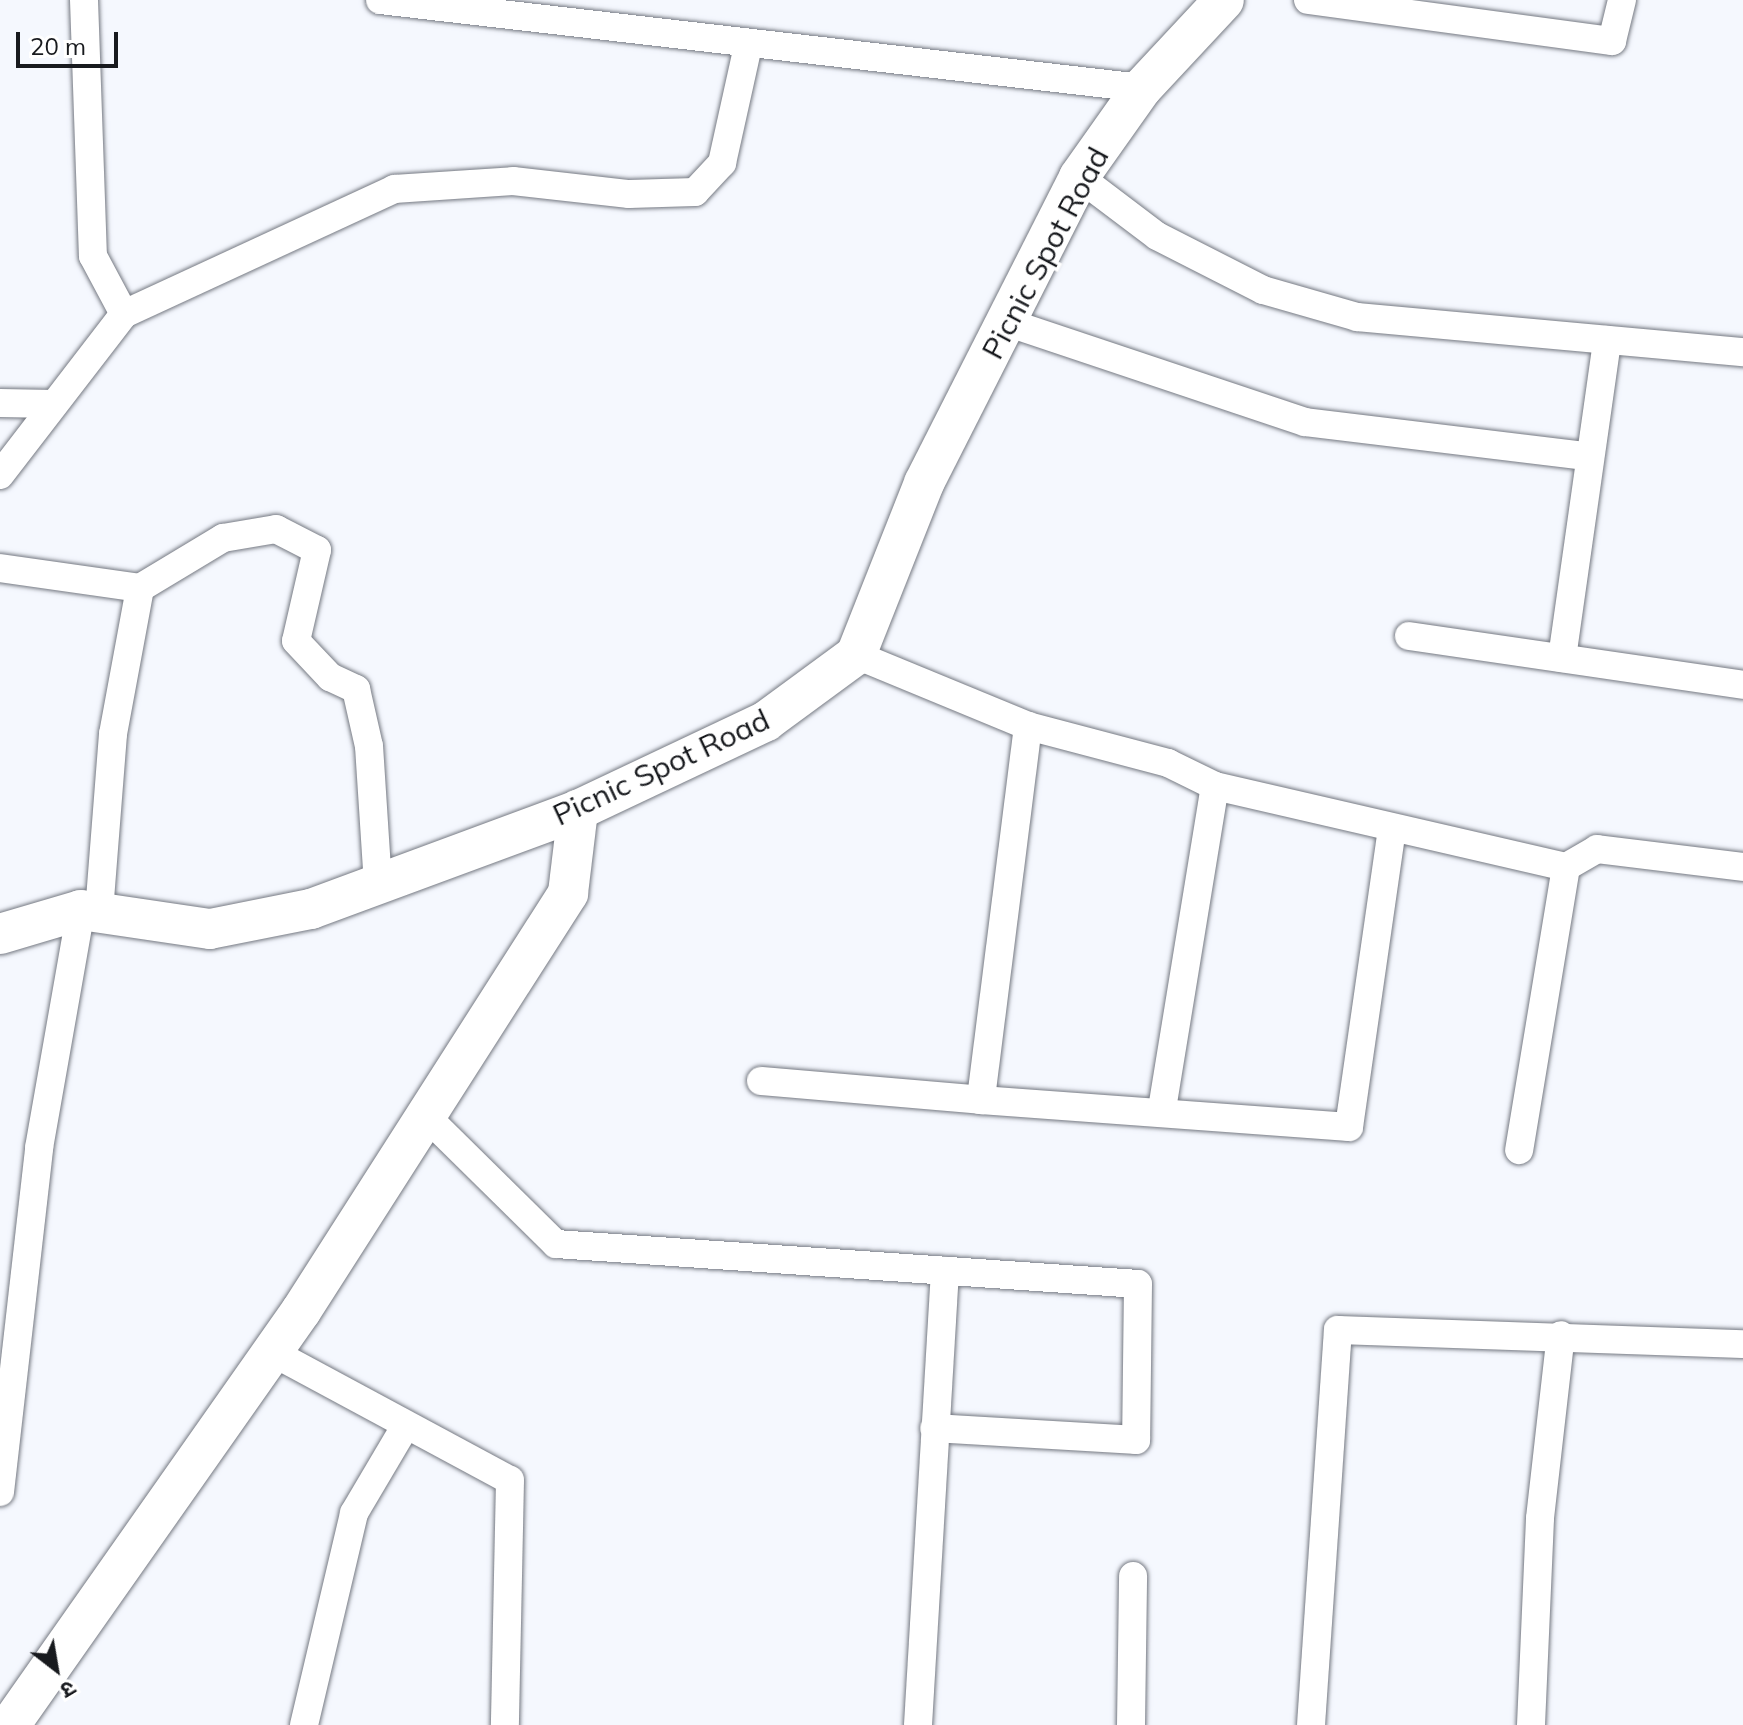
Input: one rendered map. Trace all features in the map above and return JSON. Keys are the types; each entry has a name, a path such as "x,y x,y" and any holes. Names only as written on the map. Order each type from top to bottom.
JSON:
{"street":[{"path":"84,0 93,256 124,314"},
{"path":"380,0 534,13 748,46 1142,88"},
{"name":"Picnic Spot Road","path":"0,934 90,911 210,929 311,909 578,810 766,721 856,655 924,483 1079,177 1142,88 1224,0"},
{"path":"1308,0 1612,41 1622,0"},
{"path":"0,475 124,314 394,189 513,181 629,194 695,192 722,163 748,46"},
{"path":"1079,177 1157,236 1263,290 1357,317 1743,352"},
{"path":"1006,322 1305,422 1587,456"},
{"path":"1562,658 1587,456 1607,340"},
{"path":"0,403 54,404"},
{"path":"0,568 140,588 223,538 276,529 317,550 296,641 330,677 356,689 369,746 378,884"},
{"path":"0,1492 39,1148 90,911 113,734 140,588"},
{"path":"1409,636 1743,685"},
{"path":"856,655 1028,726 1168,763 1215,786 1392,829 1566,867 1597,849 1743,867"},
{"path":"981,1100 1028,726"},
{"path":"1162,1109 1215,786"},
{"path":"10,1725 270,1351 426,1116 568,893 578,810"},
{"path":"761,1081 981,1100 1162,1109 1349,1127 1392,829"},
{"path":"1519,1150 1566,867"},
{"path":"426,1116 556,1244 1138,1284 1136,1440 934,1428"},
{"path":"918,1725 945,1271"},
{"path":"1311,1725 1338,1330 1561,1335 1743,1344"},
{"path":"1531,1725 1540,1518 1561,1335"},
{"path":"270,1351 510,1480 505,1725"},
{"path":"304,1725 354,1513 406,1425"},
{"path":"1131,1725 1133,1576"}]}
